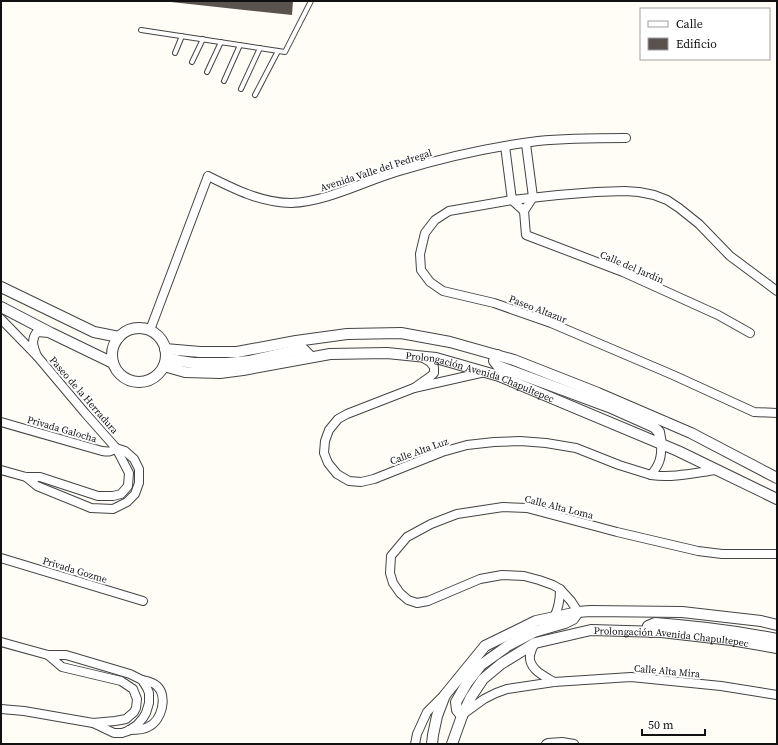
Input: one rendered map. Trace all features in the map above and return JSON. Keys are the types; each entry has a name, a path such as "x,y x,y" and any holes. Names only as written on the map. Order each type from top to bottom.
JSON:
{"street":[{"name":"Avenida Valle del Pedregal","path":"150,330 208,176 233,189 257,197 275,202 292,202 319,199 395,172 442,159 505,146 593,138 626,138"},
{"path":"505,146 512,200 524,211 533,197 526,144"},
{"name":"Paseo Altazur","path":"777,290 730,256 699,224 679,208 667,200 654,195 639,192 596,192 533,197 449,211 435,220 425,233 420,254 421,270 430,282 443,291 494,303 551,324 666,372 754,412 777,413"},
{"name":"Calle del Jardín","path":"524,211 526,235 623,272 718,316 750,333"},
{"path":"1,287 94,332 119,337"},
{"path":"1,307 113,363"},
{"name":"Paseo de la Herradura","path":"1,319 37,356 116,448 129,472 128,486 121,494 113,496 98,496 40,477 26,477 1,470"},
{"path":"134,328 150,330 162,341 165,357 158,374 151,379 142,382 124,378 117,371 113,363 111,354 114,345 119,337 126,331 134,328"},
{"name":"Paseo de la Herradura","path":"37,356 32,340 34,335 37,332 51,333"},
{"name":"Prolongación Avenida Chapultepec","path":"165,357 200,352 236,352 296,341 348,334 401,333 450,342 514,360 598,393 691,433 777,478"},
{"name":"Prolongación Avenida Chapultepec","path":"165,357 185,372 220,373 330,354 387,353 436,358 499,376 678,451 777,499"},
{"path":"497,355 494,361 498,366 609,407 654,426 659,432 661,452 657,468 651,475"},
{"name":"Calle Alta Luz","path":"414,388 432,376 434,372 434,367 430,362 420,356"},
{"name":"Calle Alta Luz","path":"485,372 414,388 347,414 338,419 329,430 325,441 324,453 328,463 338,474 349,481 361,482 374,479 442,452 468,444 520,441 546,443 576,448 619,465 651,475 682,475 716,470"},
{"name":"Privada Galocha","path":"1,422 102,451 110,452 116,448"},
{"name":"Paseo de la Herradura","path":"26,477 36,486 91,508 113,509 127,502 136,494 139,483 139,469 134,459 126,451 116,448"},
{"name":"Calle Alta Loma","path":"578,612 560,589 553,585 524,576 502,575 480,579 428,601 417,603 408,600 400,593 393,583 390,573 391,556 407,537 432,524 457,514 504,507 527,508 617,532 698,551 722,554 777,554"},
{"name":"Privada Gozme","path":"1,558 143,601"},
{"path":"554,617 558,610 560,589"},
{"name":"Prolongación Avenida Chapultepec","path":"432,744 438,716 445,695 484,646 536,621 578,612 590,611 682,612 761,621 777,625"},
{"path":"462,716 457,710 456,702 467,683 481,665 509,645 534,632 565,623 573,619 578,612"},
{"path":"651,632 647,629 648,626 654,623 704,627 750,633 777,639"},
{"name":"Prolongación Avenida Chapultepec","path":"452,744 462,716 471,697 483,679 501,664 535,642 591,630 651,632 731,640 777,648"},
{"path":"1,642 48,655 66,655 130,674 157,686 162,697 161,712 149,727 128,730"},
{"path":"535,642 530,656 532,666 539,674 554,682"},
{"path":"1,709 24,711 93,723 126,719 134,712 137,703 136,696 133,689 121,681 62,667 48,655"},
{"name":"Calle Alta Mira","path":"462,716 484,699 496,693 507,689 554,682 630,678 721,686 777,695"},
{"path":"93,723 114,733 122,733 137,725 143,718 148,707 149,698 149,693 142,680"},
{"path":"415,744 417,734 427,712 445,695"},
{"path":"546,744 562,742 574,744"}],"lane":[{"path":"141,30 285,52 311,1"},
{"path":"175,53 182,36"},
{"path":"192,62 203,39"},
{"path":"207,72 220,42"},
{"path":"224,81 240,45"},
{"path":"241,89 260,48"},
{"path":"255,95 278,51"}],"building":[{"path":"171,1 293,1 292,15"}]}
